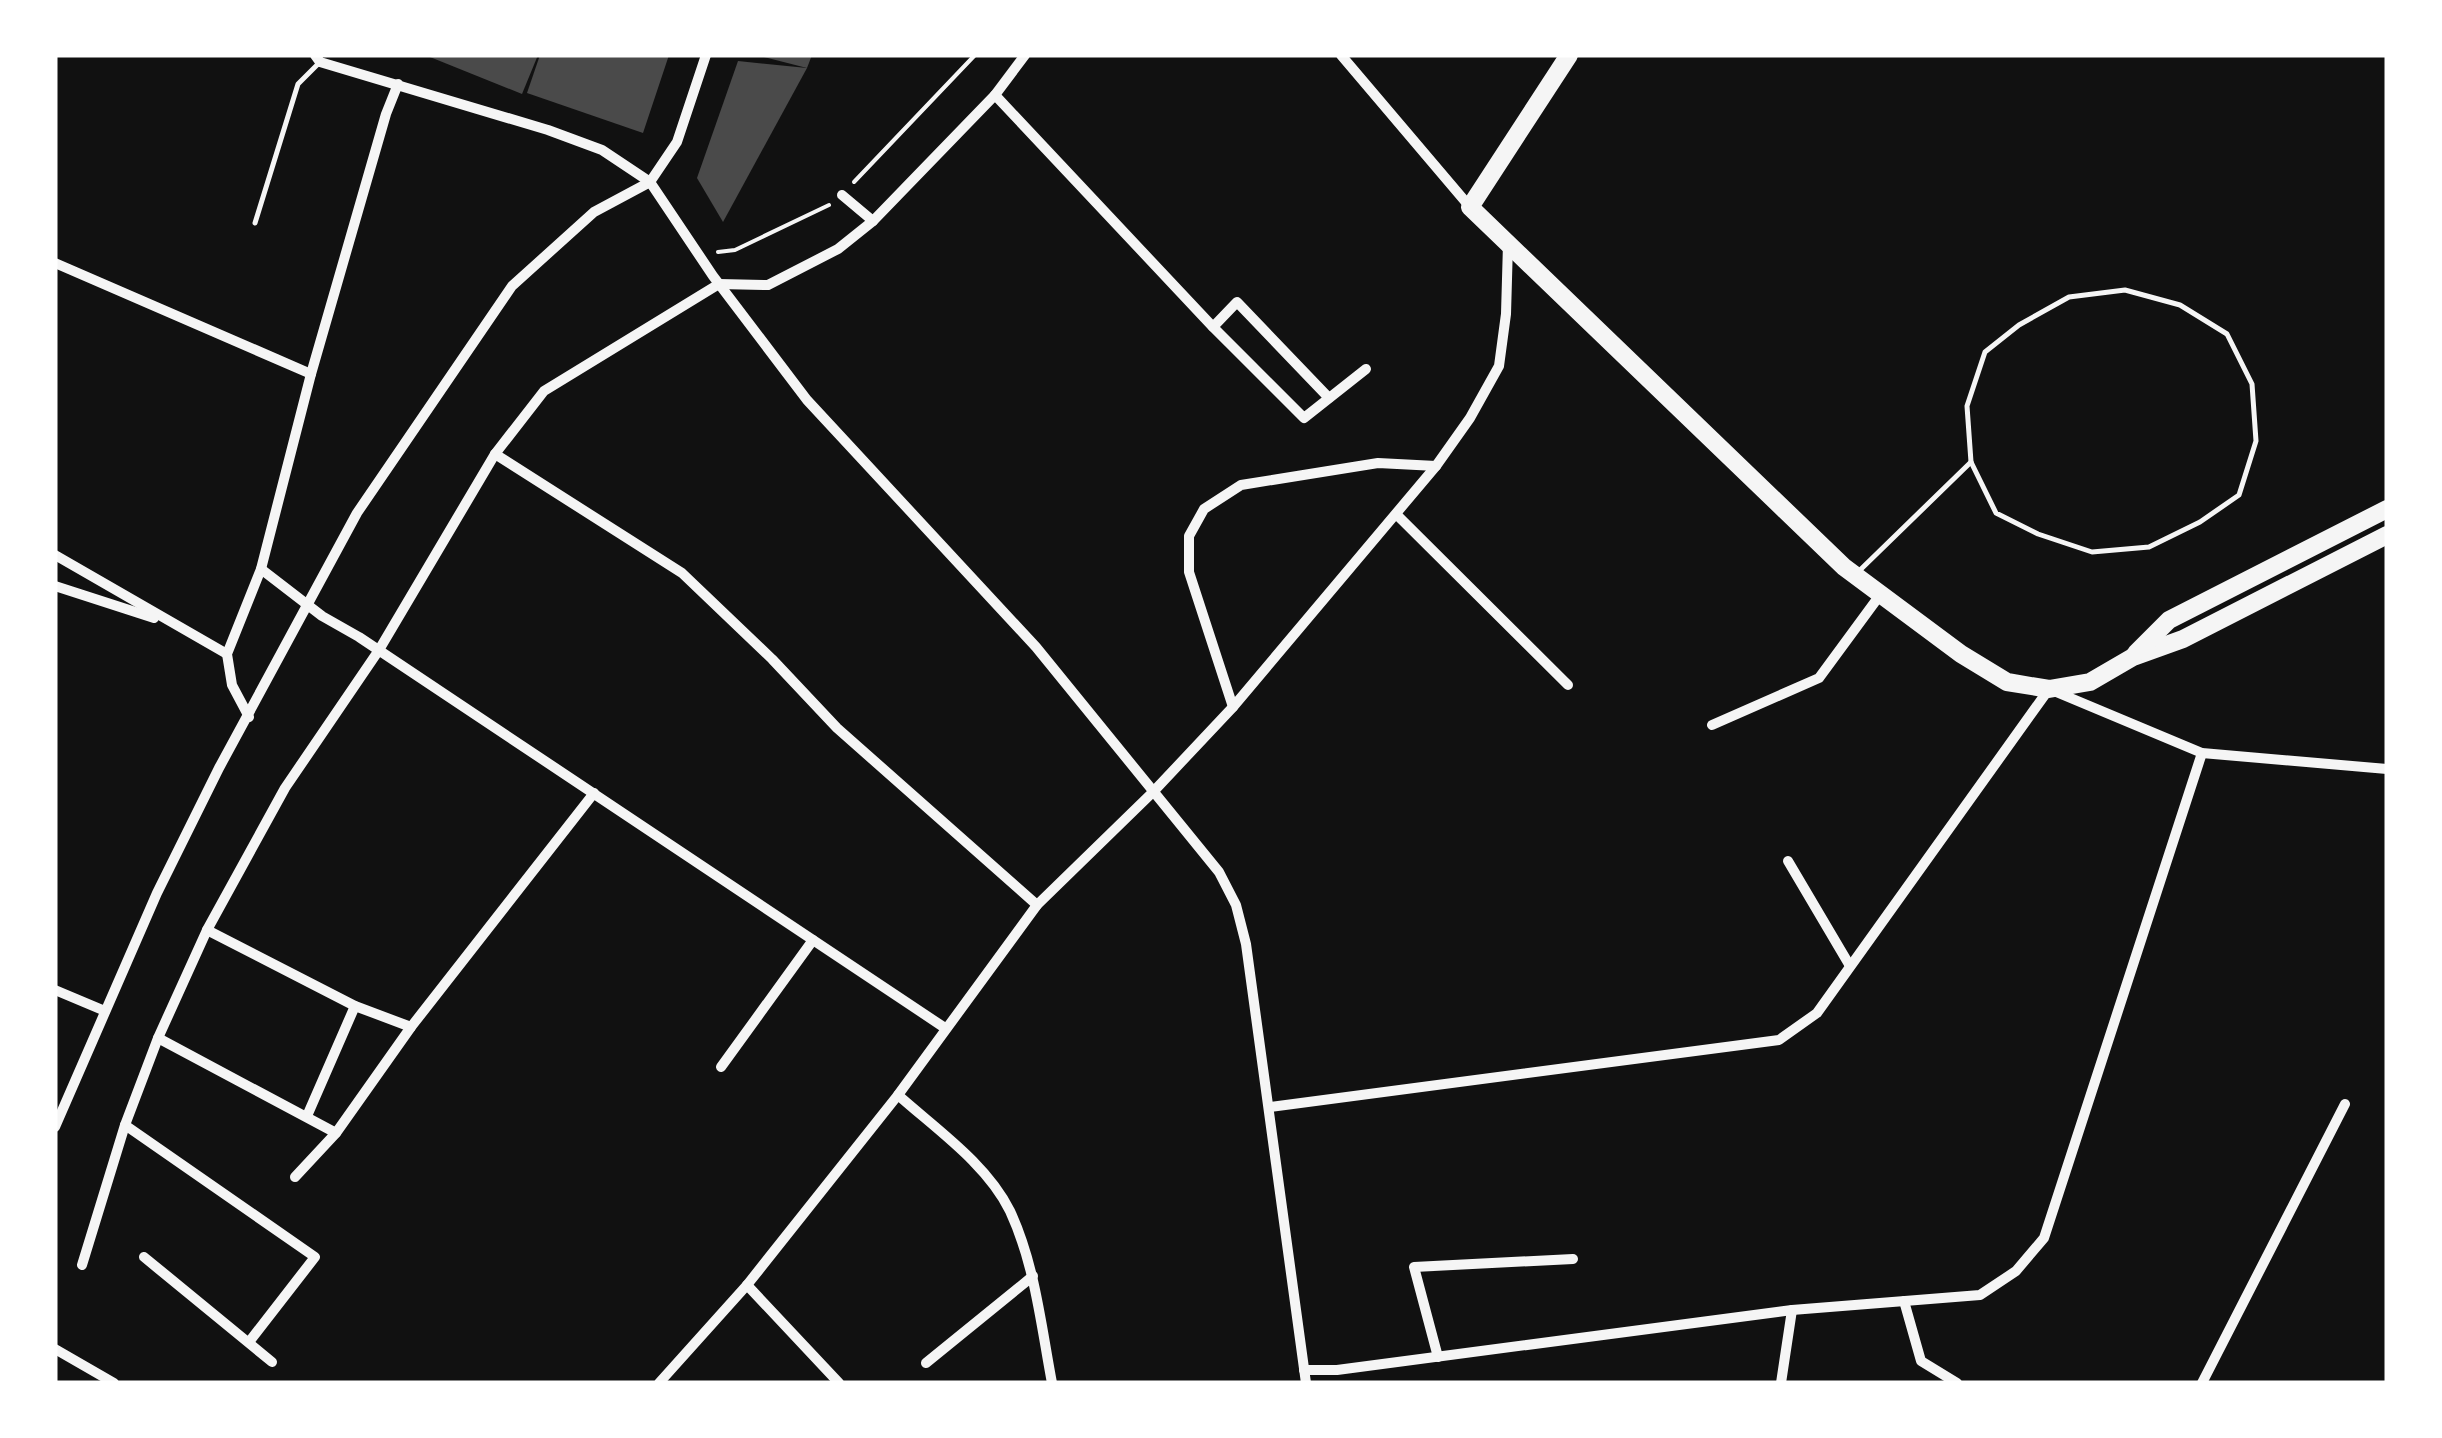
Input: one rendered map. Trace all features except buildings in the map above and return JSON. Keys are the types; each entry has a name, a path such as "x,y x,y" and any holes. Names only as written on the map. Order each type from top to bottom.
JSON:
{"highway":[{"path":"1569,55 1470,207 1855,575 1961,654 2007,682 2049,689 2090,682 2132,657 2183,639 2387,535"},
{"path":"2132,657 2170,620 2387,509"}],"street":[{"path":"55,1127 166,876 219,768 357,513 512,286 594,212 650,182 677,142 706,55"},
{"path":"82,1265 125,1125 158,1038 207,930 285,788 379,650 496,454 544,391 716,280 768,285 838,249 994,95 1025,55"},
{"path":"1341,55 1470,207"},
{"path":"318,59 602,150 650,182 716,280 807,400 1036,646 1219,872 1236,905 1246,944 1306,1383"},
{"path":"249,716 232,685 228,654 261,569 310,374 398,84"},
{"path":"994,95 1213,328 1304,418 1366,369"},
{"path":"842,195 867,217"},
{"path":"659,1383 747,1284 898,1095 1037,906 1233,707 1436,466 1470,418 1499,366 1506,314 1508,243"},
{"path":"55,263 310,374"},
{"path":"1213,328 1237,302 1329,398"},
{"path":"496,454 682,573 837,728 1037,906"},
{"path":"1233,707 1189,572 1189,536 1204,509 1241,486 1378,463 1436,466"},
{"path":"1397,515 1568,684"},
{"path":"55,555 228,654"},
{"path":"261,569 322,616 359,636 945,1028"},
{"path":"55,586 172,624"},
{"path":"1712,726 1819,678 1880,595"},
{"path":"1270,1107 1779,1040 1817,1014 2049,689 2202,753 2387,768"},
{"path":"1304,1370 1336,1370 1792,1310 1980,1295 2016,1271 2044,1238 2202,753"},
{"path":"295,1177 336,1133 411,1027 594,793"},
{"path":"1788,861 1850,966"},
{"path":"207,930 356,1006 411,1027"},
{"path":"722,1067 814,940"},
{"path":"55,990 105,1011"},
{"path":"307,1116 356,1006"},
{"path":"158,1038 336,1133"},
{"path":"898,1095 974,1163 1008,1208 1033,1276 1051,1378 1040,1383"},
{"path":"2202,1383 2345,1104"},
{"path":"125,1125 315,1257 249,1342"},
{"path":"144,1257 272,1362"},
{"path":"1438,1357 1414,1267 1573,1259"},
{"path":"926,1363 1033,1276"},
{"path":"747,1284 839,1383"},
{"path":"1904,1301 1921,1361 1957,1383"},
{"path":"1781,1383 1792,1310"},
{"path":"55,1349 114,1383"},
{"path":"1336,1370 1348,1383"}],"lane":[{"path":"255,223 298,84 318,59"},
{"path":"1855,575 1970,462 1966,406 1984,352 2019,325 2069,297 2125,290 2180,304 2227,334 2252,384 2256,441 2239,494 2200,522 2149,548 2092,552 2038,534 1996,513 1970,462"}],"path":[{"path":"701,258 736,250 842,195 974,55"}]}
